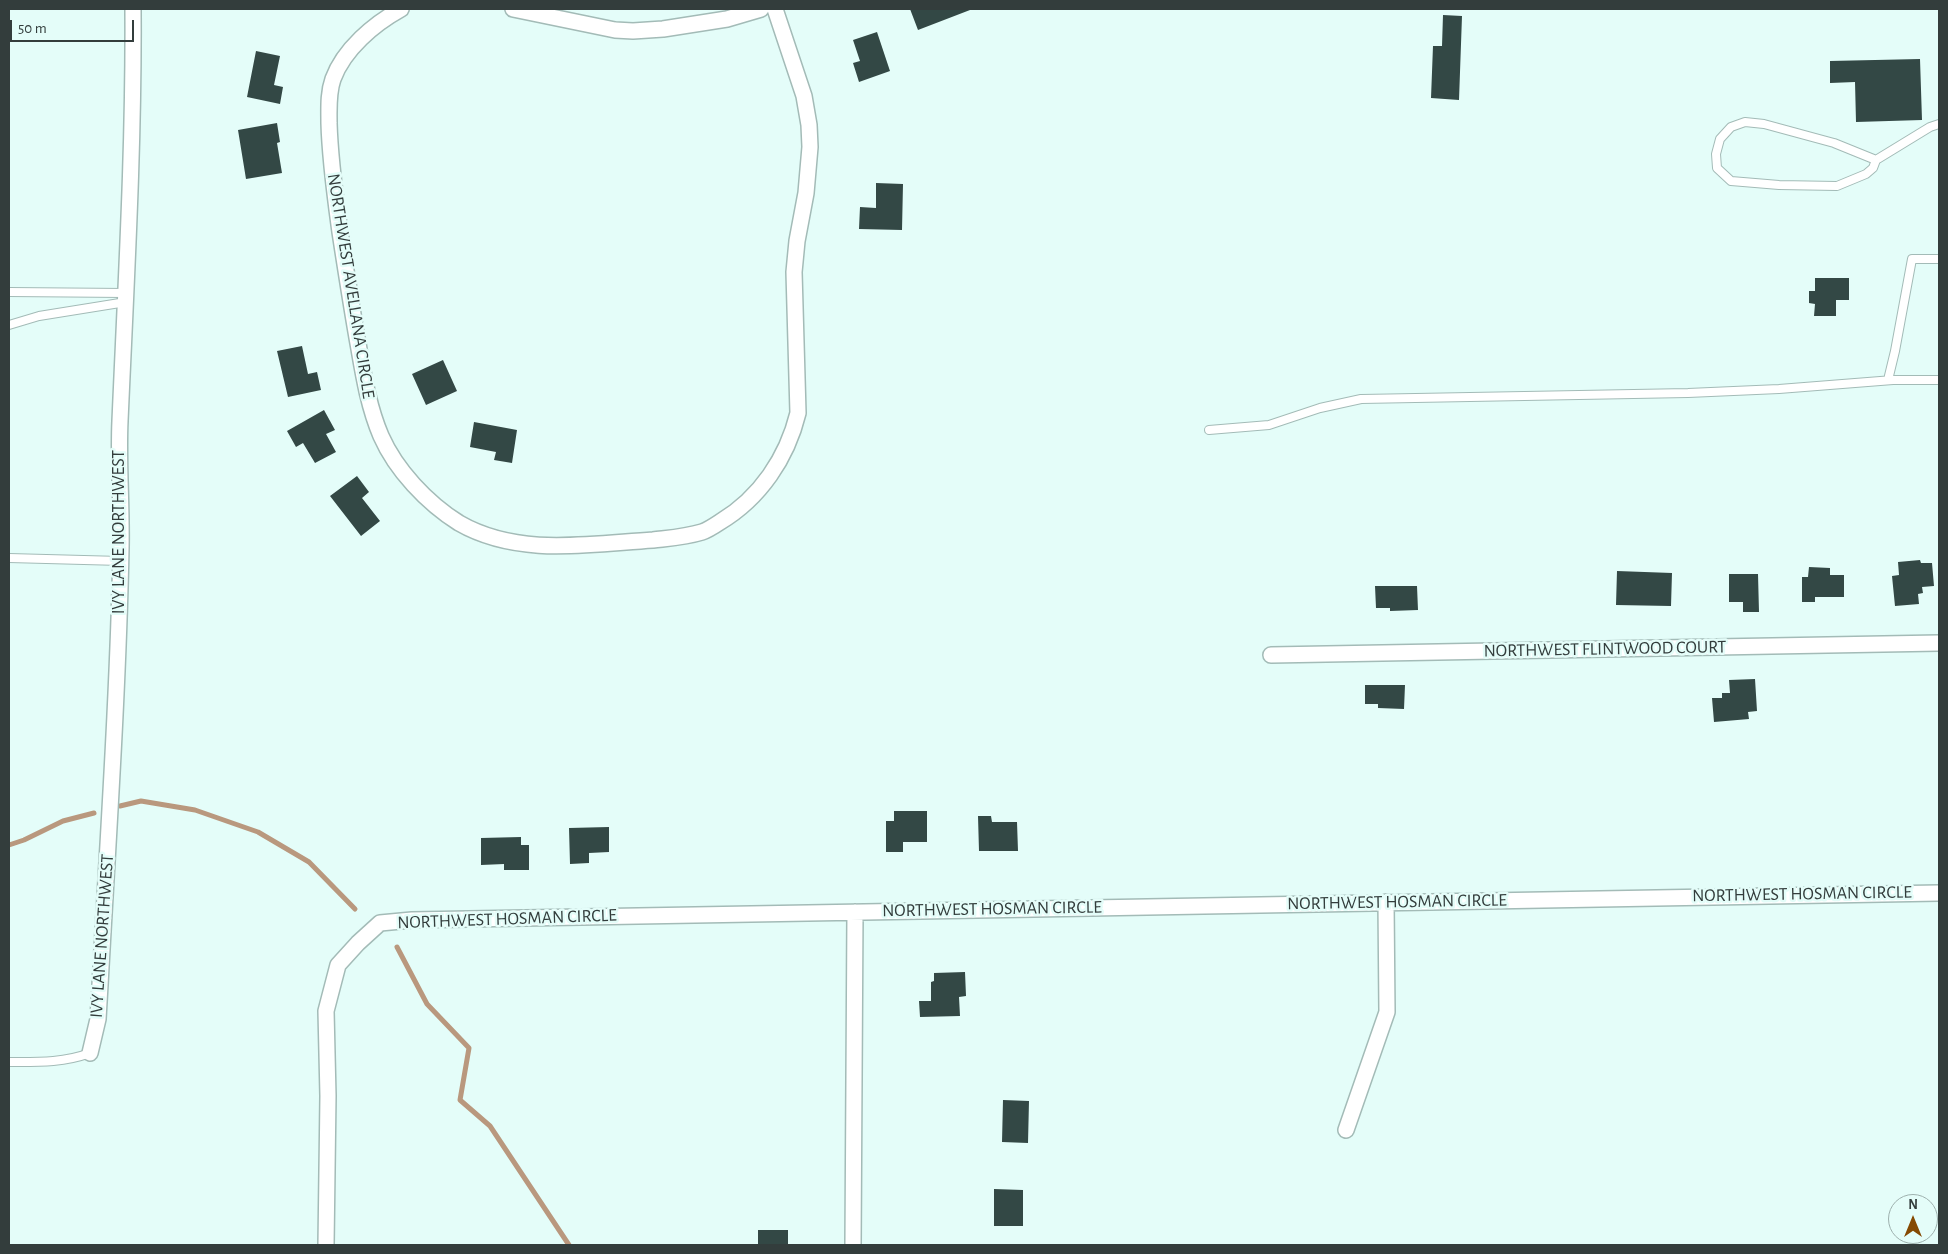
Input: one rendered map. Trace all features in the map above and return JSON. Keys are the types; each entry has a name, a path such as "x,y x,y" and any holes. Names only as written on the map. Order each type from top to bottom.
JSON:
{"street":[{"name":"IVY LANE NORTHWEST","path":"90,1053 98,1018 116,700 121,561 120,424 134,83 133,9"},
{"name":"NORTHWEST AVELLANA CIRCLE","path":"401,9 382,20 357,44 343,61 332,81 329,100 330,153 349,292 367,397 381,436 396,463 423,495 459,522 492,539 530,546 575,546 684,537 705,531 731,515 757,493 777,465 793,434 798,413 794,272 797,242 806,193 810,147 809,125 804,96 775,9"},
{"path":"513,9 615,30 633,31 663,29 727,19 761,9"},
{"name":"NORTHWEST FLINTWOOD COURT","path":"1271,654 1939,643"},
{"name":"NORTHWEST HOSMAN CIRCLE","path":"326,1245 328,1096 326,1011 338,966 358,943 380,923 422,920 1939,893"},
{"path":"1346,1130 1387,1012 1386,902"},
{"path":"853,1245 855,912"}],"lane":[{"path":"1876,160 1834,143 1764,124 1745,122 1731,127 1720,139 1716,154 1717,168 1731,181 1779,185 1837,186 1866,174 1873,168 1876,160 1930,127 1939,124"},
{"path":"1888,380 1912,259 1939,259"},
{"path":"9,292 126,297"},
{"path":"9,325 40,316 126,297"},
{"path":"1209,430 1269,425 1320,408 1361,399 1697,393 1779,390 1888,380 1939,380"},
{"path":"9,558 121,561"},
{"path":"9,1062 52,1062 74,1059 90,1053"}],"building":[{"path":"910,9 970,9 970,10 918,30"},
{"path":"1443,15 1462,16 1459,100 1431,98 1433,46 1442,46"},
{"path":"877,32 890,71 859,82 853,63 860,61 853,40"},
{"path":"256,51 280,56 274,85 283,87 280,104 247,97"},
{"path":"1920,59 1922,120 1856,122 1855,82 1830,83 1830,61"},
{"path":"277,123 280,142 277,143 282,173 246,179 238,130"},
{"path":"876,183 903,184 902,230 859,229 860,207 876,208"},
{"path":"1815,278 1849,278 1849,300 1836,300 1836,316 1814,316 1815,304 1809,303 1809,291 1815,291"},
{"path":"302,346 308,374 317,372 321,390 288,397 277,351"},
{"path":"443,360 457,391 426,405 412,374"},
{"path":"324,410 335,430 326,434 336,452 315,463 303,443 296,447 287,431"},
{"path":"474,422 517,430 512,463 494,460 496,452 470,447"},
{"path":"357,476 369,492 362,498 380,521 361,536 330,496"},
{"path":"1920,560 1921,563 1932,563 1934,586 1922,587 1923,593 1918,594 1919,604 1895,606 1892,576 1899,575 1898,562"},
{"path":"1809,567 1830,568 1830,575 1844,575 1844,597 1815,597 1815,602 1802,602 1802,577 1808,577"},
{"path":"1617,571 1672,573 1671,606 1616,605"},
{"path":"1729,574 1758,574 1759,612 1743,612 1743,602 1729,602"},
{"path":"1375,586 1417,586 1418,610 1390,611 1390,608 1376,608"},
{"path":"1755,679 1757,711 1748,712 1749,719 1714,722 1712,698 1722,698 1722,693 1730,693 1729,680"},
{"path":"1365,685 1405,685 1404,709 1378,708 1378,704 1365,704"},
{"path":"894,811 927,811 927,842 903,842 903,852 886,852 886,821 894,821"},
{"path":"978,816 991,816 992,822 1017,822 1018,851 979,851"},
{"path":"609,827 609,852 589,853 589,863 570,864 569,828"},
{"path":"521,837 521,845 529,845 529,870 504,870 504,864 481,865 481,838"},
{"path":"965,972 966,996 959,997 960,1016 920,1017 919,1001 931,1001 931,982 934,981 934,973"},
{"path":"1003,1100 1029,1101 1028,1143 1002,1142"},
{"path":"994,1189 1023,1190 1023,1226 994,1226"},
{"path":"758,1230 788,1230 788,1245 758,1245"}],"waterway":[{"path":"120,806 141,801 195,810 258,832 309,862 355,909"},
{"path":"9,845 24,840 63,821 94,813"},
{"path":"397,947 427,1004 469,1048 460,1100 490,1126 569,1245"}]}
